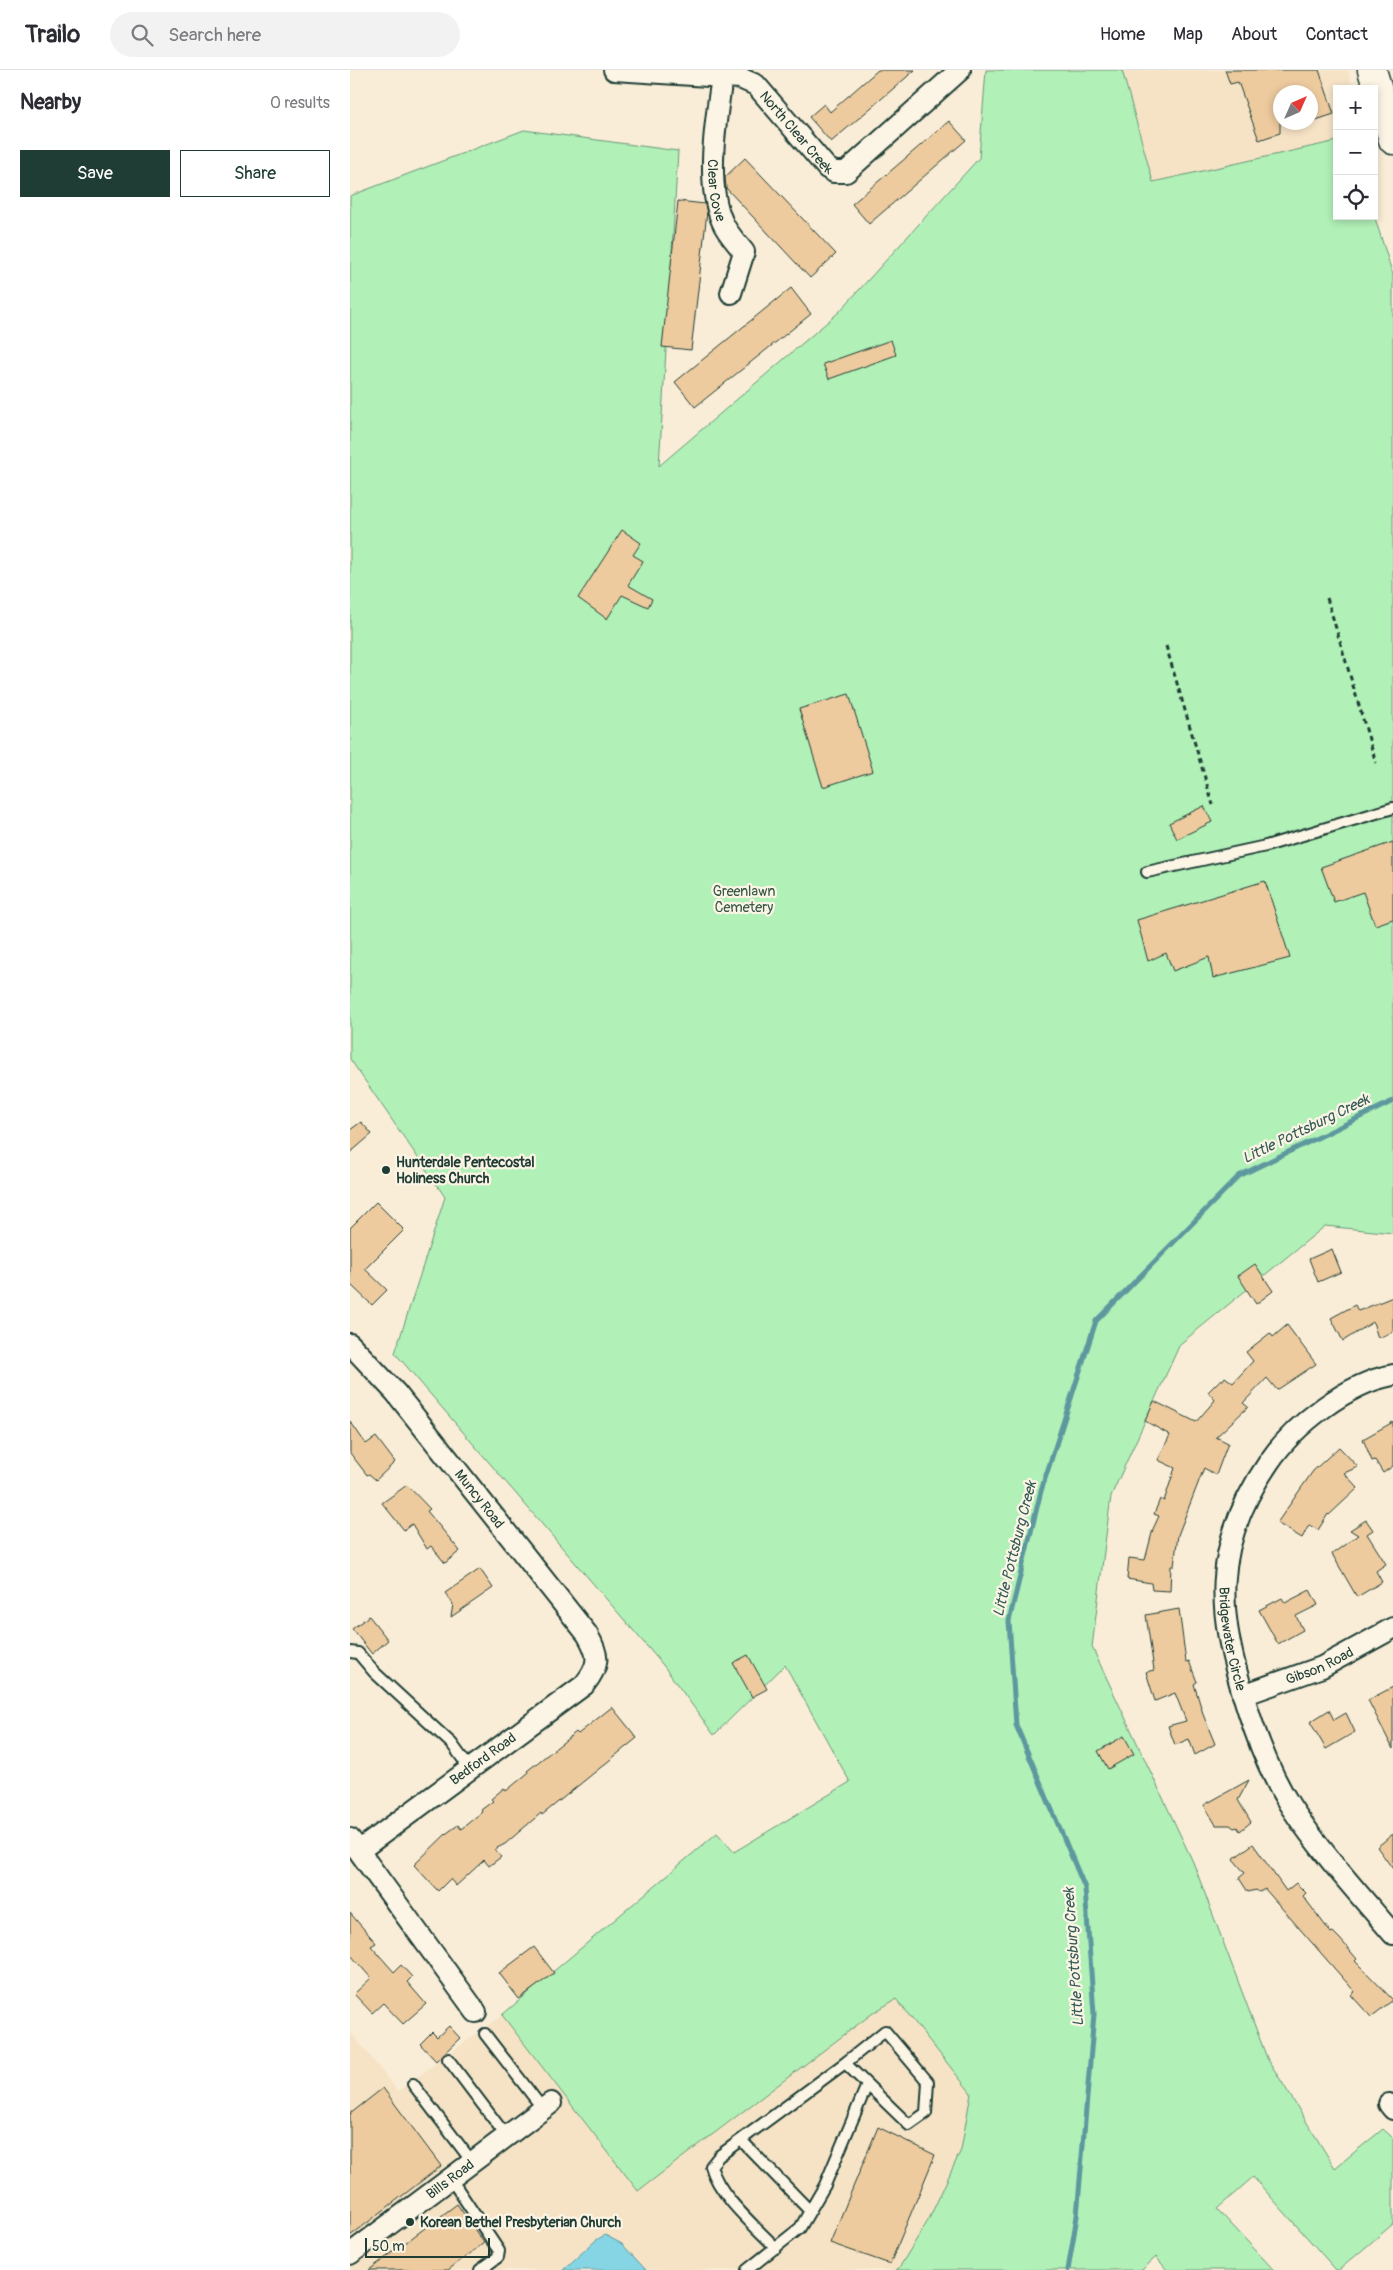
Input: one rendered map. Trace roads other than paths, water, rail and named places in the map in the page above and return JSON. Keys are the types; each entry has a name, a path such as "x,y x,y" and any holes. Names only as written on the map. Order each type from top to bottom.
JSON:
{"highway":[{"path":"1372,70 1393,140"}],"street":[{"path":"614,70 722,77"},
{"name":"North Clear Creek","path":"722,77 740,78 756,85 827,168 834,172 846,172 960,70"},
{"name":"Clear Cove","path":"722,77 712,180 714,199 722,223 744,252 731,293"},
{"name":"Muncy Road","path":"350,1344 396,1393 586,1634 595,1647 597,1661"},
{"name":"Bridgewater Circle","path":"1392,1932 1321,1848 1291,1806 1263,1756 1231,1656 1223,1606 1224,1574 1229,1545 1240,1512 1257,1480 1274,1455 1297,1430 1353,1389 1382,1377 1393,1375"},
{"name":"Gibson Road","path":"1243,1695 1334,1661 1393,1628"},
{"name":"Bedford Road","path":"355,1845 470,1769 584,1685 593,1673 597,1661"},
{"path":"355,1845 388,1894 476,2012"},
{"name":"Bills Road","path":"350,2254 547,2106"}],"lane":[{"path":"1147,872 1266,846 1393,808"},
{"path":"350,1652 358,1653 374,1672 452,1744 470,1769"},
{"path":"776,2248 722,2191 714,2179 711,2166 719,2156 885,2031 928,2082 926,2113 910,2125 844,2063"},
{"path":"485,2034 547,2106"},
{"path":"448,2059 507,2136"},
{"path":"413,2084 472,2163"},
{"path":"747,2270 800,2228 825,2185 867,2085"},
{"path":"740,2140 810,2212"},
{"path":"451,2179 499,2251 498,2257 480,2270"}],"water":[{"path":"605,2235 622,2244 646,2270 563,2270 596,2240"}],"waterway":[{"name":"Little Pottsburg Creek","path":"1068,2270 1077,2216 1094,2014 1085,1888 1016,1725 1009,1621 1041,1491 1096,1321 1239,1176 1393,1101"}],"place":[{"name":"Hunterdale Pentecostal Holiness Church","path":"386,1170"},
{"name":"Korean Bethel Presbyterian Church","path":"410,2222"}],"park label":[{"name":"Greenlawn Cemetery","path":"744,900"}]}
